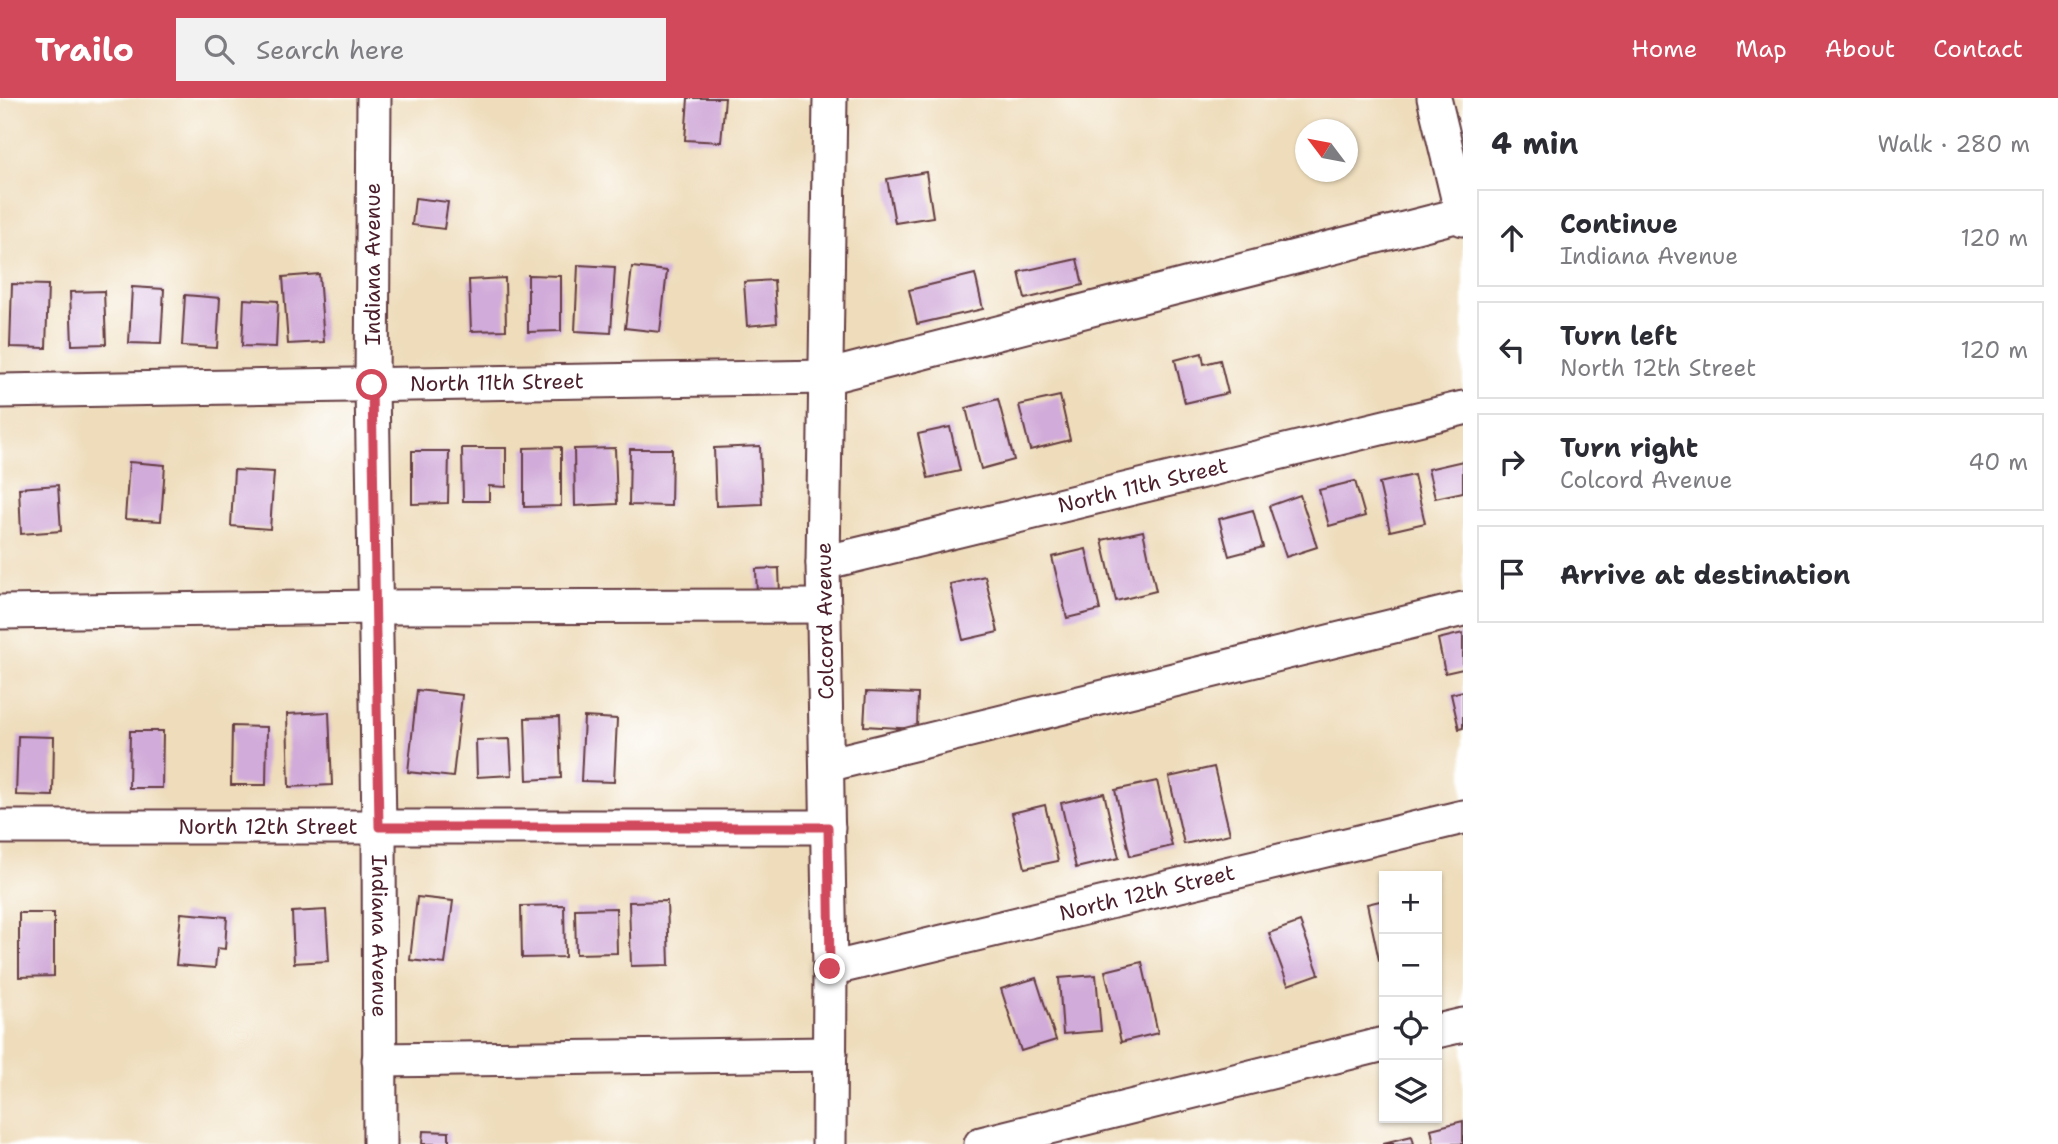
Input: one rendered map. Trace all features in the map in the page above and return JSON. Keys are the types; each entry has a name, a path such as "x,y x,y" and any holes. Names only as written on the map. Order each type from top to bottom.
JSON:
{"street":[{"name":"Indiana Avenue","path":"374,98 372,385 379,827 380,1144"},
{"name":"Colcord Avenue","path":"829,1144 830,969 823,563 830,98"},
{"path":"1434,98 1463,216"},
{"name":"North 11th Street","path":"0,391 826,377 1463,216"},
{"name":"North 11th Street","path":"823,563 1463,408"},
{"path":"0,612 376,607 824,606"},
{"path":"827,765 1463,609"},
{"name":"North 12th Street","path":"830,969 1463,817"},
{"name":"North 12th Street","path":"0,827 828,827"},
{"path":"1442,1030 1463,1025"},
{"path":"981,1144 1379,1045"},
{"path":"379,1060 830,1054"}],"building":[{"path":"688,98 725,98 721,142 685,140"},
{"path":"926,172 933,217 895,223 887,179"},
{"path":"415,198 448,202 444,229 412,225"},
{"path":"1077,259 1083,285 1025,299 1019,272"},
{"path":"578,265 615,267 611,333 575,331"},
{"path":"632,267 667,271 660,332 625,328"},
{"path":"319,274 324,342 288,344 283,277"},
{"path":"975,274 983,309 917,324 909,290"},
{"path":"528,275 561,276 561,331 528,332"},
{"path":"505,278 506,330 471,331 469,280"},
{"path":"774,280 777,323 747,326 744,282"},
{"path":"12,284 48,285 46,348 10,347"},
{"path":"132,287 164,289 161,344 129,343"},
{"path":"104,291 106,344 72,345 70,292"},
{"path":"185,295 220,298 217,348 182,346"},
{"path":"244,299 278,301 276,347 242,346"},
{"path":"1202,353 1204,364 1220,360 1228,393 1185,403 1175,360"},
{"path":"1060,396 1070,440 1030,450 1019,405"},
{"path":"998,399 1014,460 981,469 966,408"},
{"path":"950,427 960,471 928,478 918,434"},
{"path":"760,446 762,504 716,506 714,448"},
{"path":"561,447 561,506 524,507 524,448"},
{"path":"462,448 506,448 506,487 489,486 489,501 463,501"},
{"path":"615,448 617,504 575,506 574,449"},
{"path":"630,449 672,449 671,506 629,505"},
{"path":"412,451 449,451 448,503 412,504"},
{"path":"1463,461 1463,492 1435,498 1428,469"},
{"path":"129,462 165,465 161,521 125,519"},
{"path":"234,470 274,472 270,529 231,526"},
{"path":"1414,475 1425,523 1390,531 1379,483"},
{"path":"1355,481 1365,516 1329,526 1319,490"},
{"path":"58,485 61,531 21,534 19,488"},
{"path":"1300,495 1317,547 1286,557 1269,506"},
{"path":"1253,510 1263,547 1229,556 1219,519"},
{"path":"1143,531 1156,591 1116,601 1102,540"},
{"path":"1086,549 1100,610 1067,618 1052,557"},
{"path":"779,568 780,595 757,596 756,569"},
{"path":"985,576 998,632 963,640 950,584"},
{"path":"1463,633 1463,669 1445,673 1438,639"},
{"path":"417,690 462,695 453,777 408,772"},
{"path":"1463,691 1463,728 1459,729 1451,694"},
{"path":"866,692 918,694 917,729 864,726"},
{"path":"329,712 332,785 289,787 287,714"},
{"path":"559,717 561,778 527,780 525,718"},
{"path":"584,717 617,719 614,782 581,781"},
{"path":"232,726 267,727 266,785 231,785"},
{"path":"130,731 163,731 162,788 129,788"},
{"path":"18,736 54,737 53,796 16,795"},
{"path":"510,739 512,775 477,777 476,740"},
{"path":"1214,767 1230,834 1184,844 1169,777"},
{"path":"1157,781 1172,846 1130,856 1115,790"},
{"path":"1104,793 1119,858 1076,868 1061,803"},
{"path":"1045,805 1058,861 1025,868 1012,813"},
{"path":"417,897 453,901 445,964 410,960"},
{"path":"667,901 669,965 631,966 629,902"},
{"path":"1379,901 1379,960 1367,904"},
{"path":"564,905 565,957 522,958 521,906"},
{"path":"616,908 617,953 576,954 575,909"},
{"path":"326,910 329,961 294,963 292,912"},
{"path":"19,913 54,913 54,976 19,977"},
{"path":"181,913 227,917 225,949 217,948 215,968 176,965"},
{"path":"1300,922 1319,974 1288,985 1269,933"},
{"path":"1142,962 1158,1033 1121,1042 1105,971"},
{"path":"1096,975 1101,1031 1063,1034 1059,978"},
{"path":"1036,978 1056,1040 1021,1051 1001,989"},
{"path":"1463,1121 1463,1144 1434,1144 1431,1129"},
{"path":"423,1131 449,1132 449,1144 422,1144"},
{"path":"1412,1136 1414,1144 1383,1144 1383,1143"}],"route":[{"path":"372,385 379,827 828,827 830,969"}]}
